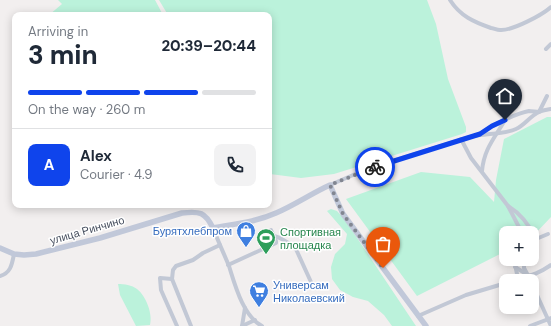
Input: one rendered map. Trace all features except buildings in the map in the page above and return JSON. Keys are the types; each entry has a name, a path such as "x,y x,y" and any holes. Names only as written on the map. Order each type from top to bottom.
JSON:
{"street":[{"path":"450,0 455,7 474,22 500,30 518,26 545,13 551,7"},
{"path":"546,49 551,44"},
{"path":"262,326 245,308 233,282 213,228 264,218 296,203 317,190 366,170 461,139 480,134 497,133 515,129 526,124 539,112 547,96"},
{"path":"480,134 492,126 529,111 539,112 551,109"},
{"path":"482,172 486,150 505,120"},
{"path":"461,139 471,158 508,206 518,226"},
{"path":"330,185 343,214 426,326"},
{"path":"508,206 529,226"},
{"name":"улица Ринчино","path":"0,248 14,254 36,254 175,215 194,212 208,218 213,228"},
{"path":"228,266 276,244 271,230"},
{"path":"539,237 548,234"},
{"path":"274,236 295,247 311,282"},
{"path":"191,326 172,279 173,270 176,266 193,260 203,253 220,245"},
{"path":"0,276 12,267 14,254"},
{"path":"536,274 551,264"},
{"path":"515,267 524,274"},
{"path":"515,267 517,274"},
{"path":"172,279 160,278 160,286 177,326"},
{"path":"418,316 466,295 499,285"},
{"path":"539,298 550,319 551,326"},
{"path":"242,326 245,308"},
{"path":"530,326 550,319"},
{"path":"242,326 255,320"}],"green space":[{"path":"58,0 155,0 161,12 53,12 62,4"},
{"path":"159,0 427,0 436,24 448,79 466,127 466,132 334,174 301,178 272,174 272,12 166,12"},
{"path":"547,117 551,117 551,217 539,230 539,226 499,226 499,255 417,296 346,199 421,172 470,177 494,202 496,180 504,139"},
{"path":"331,209 337,211 345,220 416,326 392,326 384,315 368,301 353,297 340,290 332,279 331,267 335,254 345,244 347,234 327,211"},
{"path":"118,284 130,286 140,292 150,311 150,325 136,326 120,295"}],"way so far":[{"path":"375,167 330,185 343,214 383,268"}],"place":[{"name":"Бурятхлебпром","path":"246,248"},
{"name":"Спортивная площадка","path":"266,255"},
{"name":"Универсам Николаевский","path":"259,308"}],"route":[{"path":"375,167 480,134 486,129 505,120"}]}
